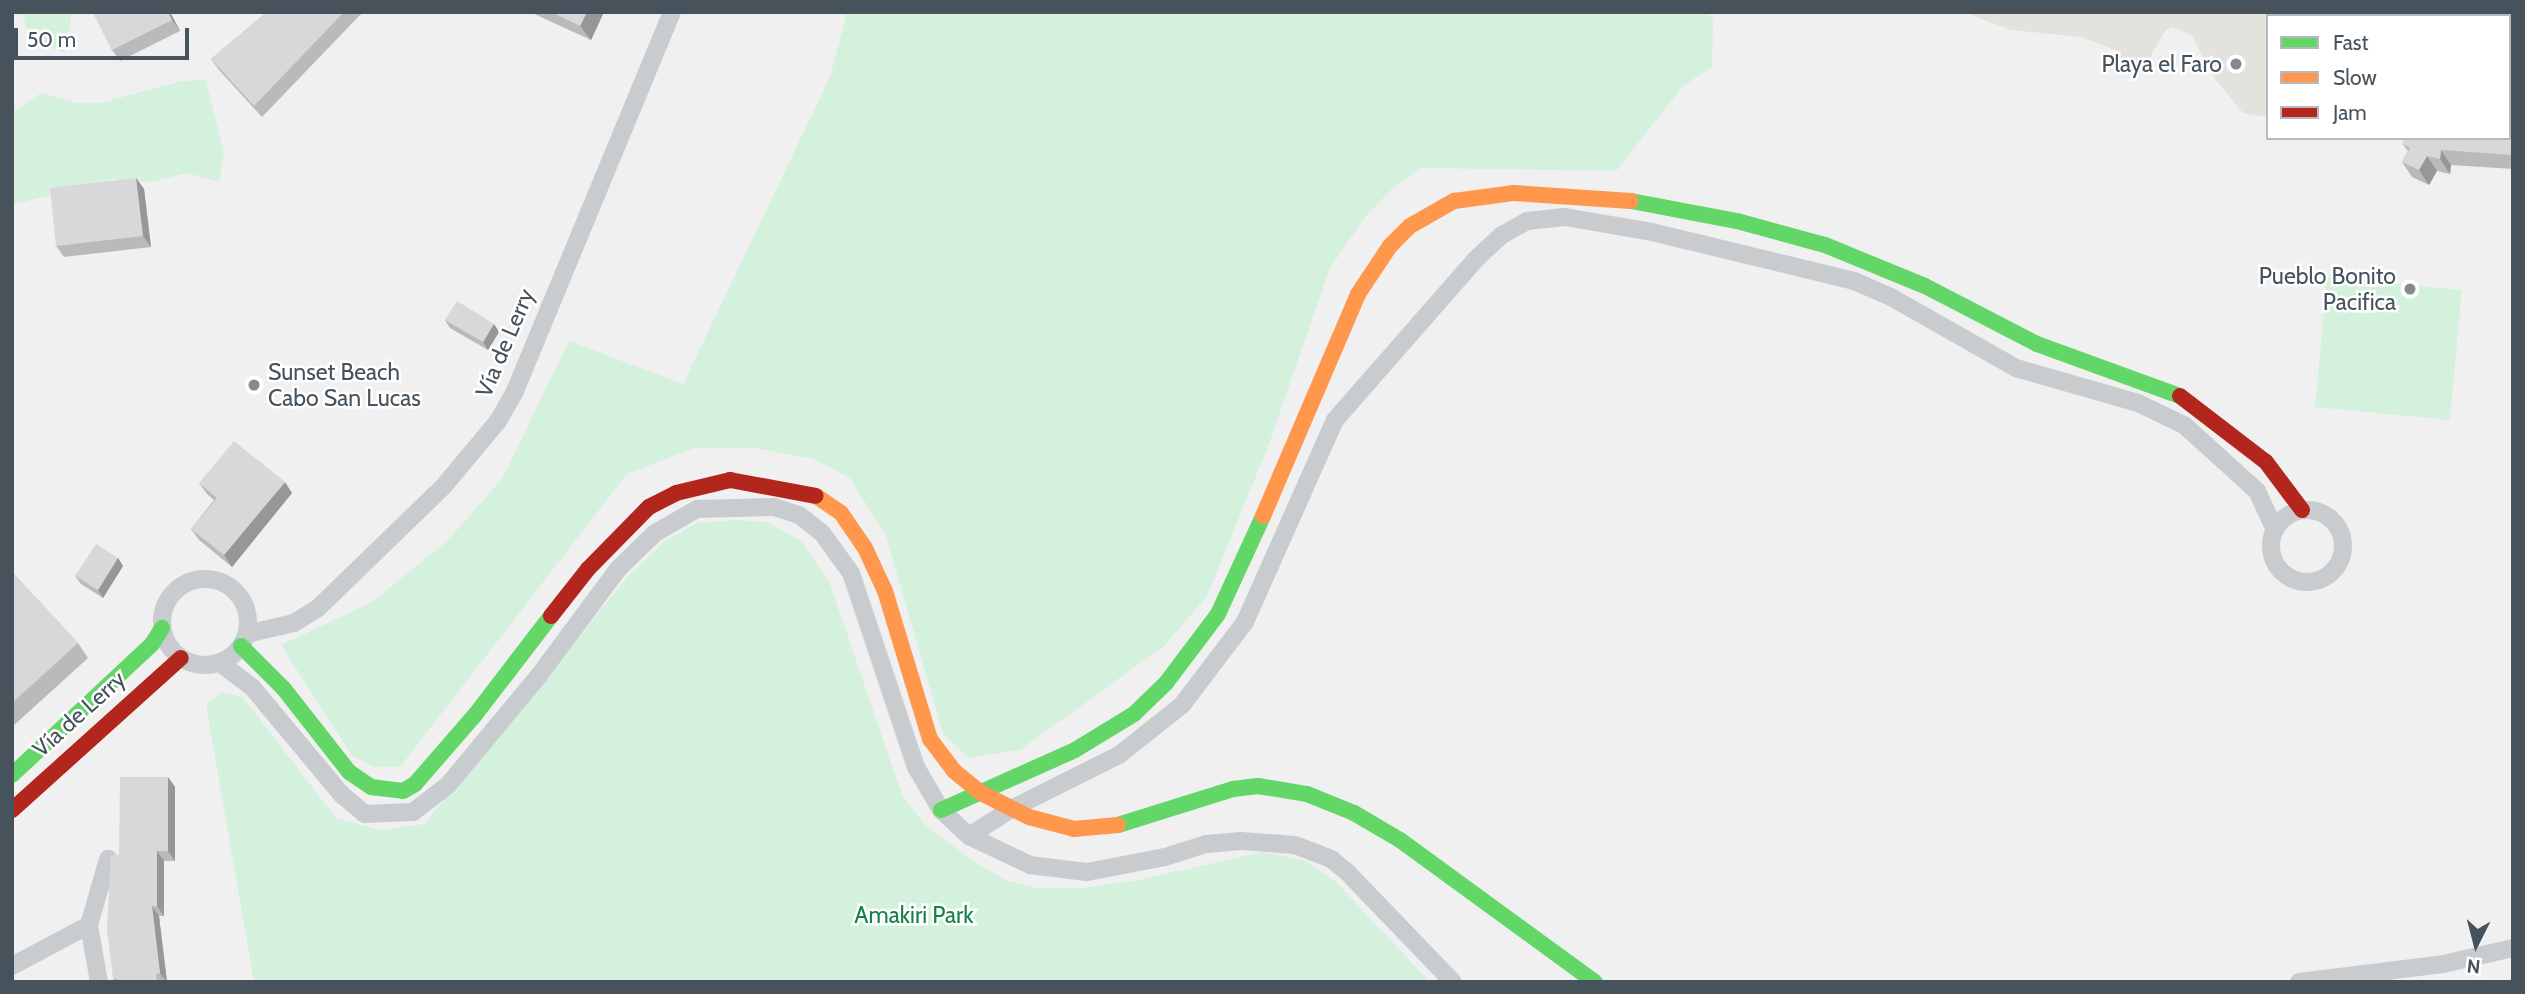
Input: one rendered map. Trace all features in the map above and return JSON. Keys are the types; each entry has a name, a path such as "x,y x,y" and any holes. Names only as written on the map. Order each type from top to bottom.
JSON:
{"street":[{"name":"Vía de Lerry","path":"244,640 294,623 318,608 443,487 498,421 515,391 672,12"},
{"path":"941,810 1032,772 1134,713 1193,650 1239,575 1316,384 1358,293 1410,226 1454,201 1514,193 1614,198 1737,221 1825,245 1925,286 2047,348 2190,399 2266,462 2302,510"},
{"path":"970,836 1013,808 1119,755 1182,705 1245,622 1335,419 1476,259 1503,235 1527,221 1564,217 1652,232 1854,281 1891,297 2016,368 2138,402 2184,425 2257,491 2275,530"},
{"path":"244,640 349,772 371,787 402,791 415,784 475,715 588,569 632,521 676,493 702,485 730,480 772,482 827,500 865,548 885,592 930,739 954,771 981,793 1051,825 1109,828 1233,789 1258,786 1307,794 1354,813 1400,840 1595,982"},
{"path":"220,663 252,687 341,794 357,807 385,816 413,812 448,786 540,674 618,569 654,533 697,509 774,507 799,515 822,533 851,573 900,728 941,810 970,836 1030,865 1087,872 1206,844 1241,841 1295,845 1331,859 1348,873 1453,982"},
{"path":"2302,510 2324,514 2343,540 2341,562 2325,578 2302,582 2282,572 2271,552 2275,530 2281,521 2302,510"},
{"path":"213,579 227,584 242,599 249,619 244,640 220,663 203,665 181,658 166,641 162,628 166,602 174,592 192,581 213,579"},
{"name":"Vía de Lerry","path":"12,775 41,751 152,644 162,628"},
{"name":"Vía de Lerry","path":"12,810 54,768 181,658"},
{"path":"41,751 54,768"},
{"path":"99,982 89,925 108,859"},
{"path":"12,966 89,925"},
{"path":"2299,982 2443,964 2513,948"}],"green space":[{"path":"22,12 72,12 65,53 42,43 27,29"},
{"path":"847,12 1708,12 1713,19 1712,67 1683,86 1616,171 1421,168 1393,188 1365,217 1330,268 1269,444 1207,596 1164,646 1020,750 969,758 943,734 886,536 850,478 813,459 754,448 694,448 627,474 400,767 375,767 352,756 281,645 372,602 447,541 502,479 569,341 683,384 830,77"},
{"path":"206,80 224,153 219,182 187,173 151,182 114,179 12,205 12,113 41,93 77,103 100,103 182,81"},
{"path":"2327,277 2462,290 2450,420 2315,407"},
{"name":"Amakiri Park","path":"736,520 767,522 802,542 829,581 902,795 925,825 972,860 1005,880 1036,888 1083,888 1138,880 1263,852 1306,861 1335,881 1430,982 254,982 206,705 222,692 243,697 336,818 380,830 424,824 630,574 666,541 696,523"}],"sand":[{"name":"Playa el Faro","path":"1963,12 2282,12 2266,14 2266,117 2243,113 2215,79 2192,36 2173,27 2166,30 2152,53 2147,73 2127,69 2116,50 2081,37 2011,30"}],"building":[{"path":"93,12 168,12 172,20 112,50"},
{"path":"267,12 344,12 254,106 211,59"},
{"path":"551,12 587,12 580,26"},
{"path":"2316,12 2350,14 2316,14"},
{"path":"2513,122 2513,155 2441,150 2440,159 2427,156 2419,170 2402,162 2410,148 2402,143 2404,140 2511,140"},
{"path":"136,178 143,236 56,246 50,188"},
{"path":"457,301 494,324 483,342 445,320"},
{"path":"234,441 285,482 224,555 191,529 217,498 199,483"},
{"path":"96,544 118,558 98,590 75,576"},
{"path":"12,572 78,643 12,703"},
{"path":"120,777 168,777 168,851 157,851 157,906 152,906 160,973 156,974 157,982 118,982 113,979 107,929 111,855 119,855"}],"traffic: fast":[{"path":"1631,201 1737,221 1825,245 1925,286 2037,344 2180,396"},
{"path":"941,810 1075,750 1134,714 1166,683 1218,614 1263,516"},
{"path":"241,646 284,689 349,772 371,787 403,791 415,784 475,715 551,616"},
{"path":"12,775 152,644 162,628"},
{"path":"1118,825 1233,789 1258,786 1307,794 1354,813 1400,840 1595,982"}],"traffic: slow":[{"path":"1263,516 1358,294 1390,246 1410,226 1454,201 1514,193 1631,201"},
{"path":"816,496 841,513 865,548 885,591 930,739 954,771 981,793 1029,817 1074,829 1118,825"}],"traffic: jam":[{"path":"2180,396 2266,462 2302,510"},
{"path":"551,616 588,569 649,507 676,493 730,480 816,496"},
{"path":"12,810 181,658"}],"place":[{"name":"Playa el Faro","path":"2236,64"},
{"name":"Pueblo Bonito Pacifica","path":"2410,289"},
{"name":"Sunset Beach Cabo San Lucas","path":"254,385"}]}
